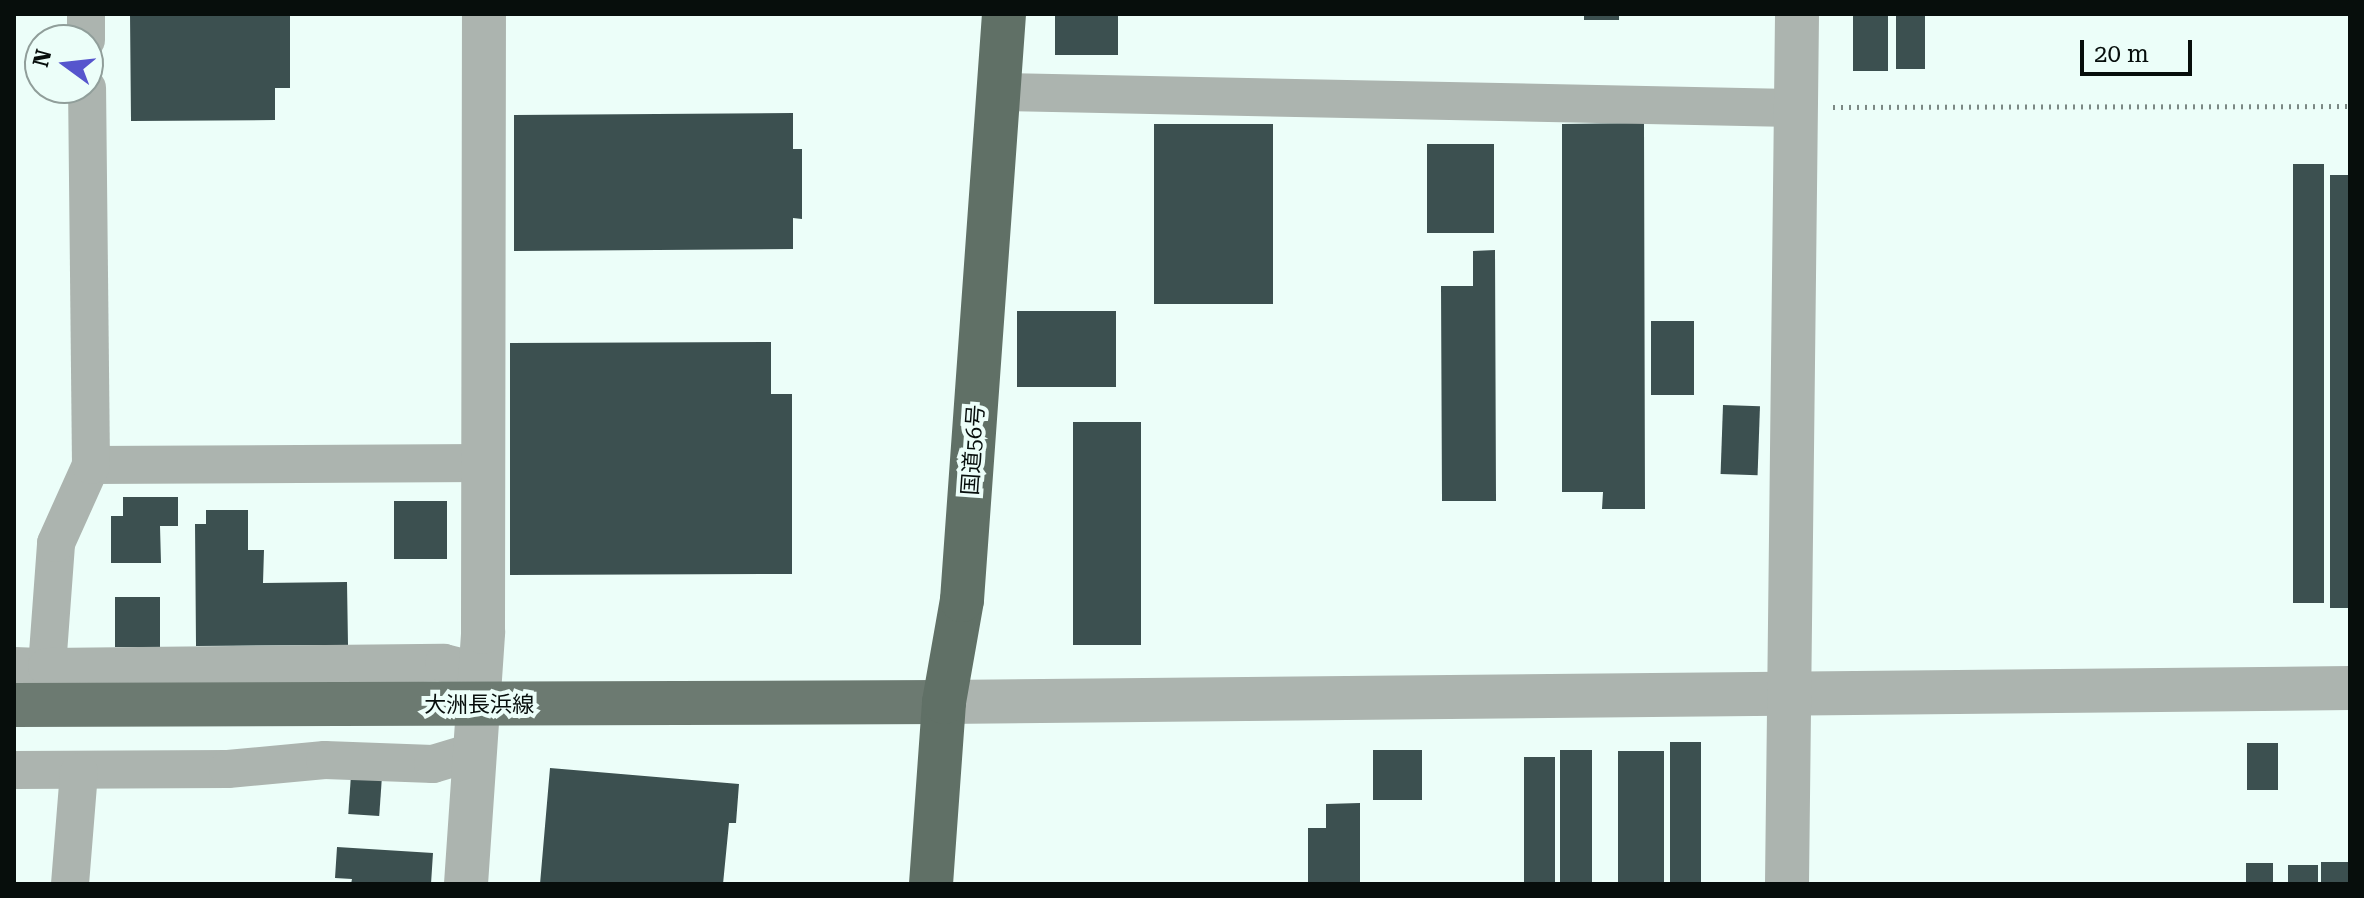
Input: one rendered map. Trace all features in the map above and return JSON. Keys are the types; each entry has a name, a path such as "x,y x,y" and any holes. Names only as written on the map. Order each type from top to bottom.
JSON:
{"highway":[{"name":"国道56号","path":"931,884 944,702 962,600 1001,92 1004,14"}],"main road":[{"name":"大洲長浜線","path":"14,705 479,689 944,702"}],"street":[{"path":"466,884 479,689 484,14"},
{"path":"1787,884 1786,696 1797,14"},
{"path":"1001,92 1796,108"},
{"path":"87,104 91,465 56,543 30,667 444,663 479,689"},
{"path":"91,465 482,463"},
{"path":"944,702 2350,688"},
{"path":"14,770 228,769 325,760 433,764 476,751"},
{"path":"70,884 79,772"}],"path":[{"path":"1796,108 2350,106"}],"building":[{"path":"130,14 290,14 290,88 275,88 275,120 131,121"},
{"path":"1055,14 1118,14 1118,55 1055,55"},
{"path":"1584,14 1619,14 1619,20 1584,20"},
{"path":"1853,14 1888,14 1888,71 1853,71"},
{"path":"1896,14 1925,14 1925,69 1896,69"},
{"path":"793,113 793,149 802,149 802,219 793,218 793,249 514,251 514,115"},
{"path":"1644,123 1645,509 1602,509 1603,492 1562,492 1562,124"},
{"path":"1154,124 1273,124 1273,304 1154,304"},
{"path":"1427,144 1494,144 1494,233 1427,233"},
{"path":"2293,164 2324,164 2324,603 2293,603"},
{"path":"2330,175 2350,175 2350,608 2330,608"},
{"path":"1495,250 1496,501 1442,501 1441,286 1473,286 1473,251"},
{"path":"1017,311 1116,311 1116,387 1017,387"},
{"path":"1651,321 1694,321 1694,395 1651,395"},
{"path":"771,342 771,394 792,394 792,574 510,575 510,343"},
{"path":"1723,405 1760,406 1758,475 1721,474"},
{"path":"1073,422 1141,422 1141,645 1073,645"},
{"path":"123,497 178,497 178,526 160,526 161,563 111,563 111,516 123,516"},
{"path":"394,501 447,501 447,559 394,559"},
{"path":"206,510 248,510 248,550 264,550 263,583 347,582 348,645 196,646 195,524 206,524"},
{"path":"115,597 160,597 160,647 115,647"},
{"path":"1670,742 1701,742 1701,884 1670,884"},
{"path":"2247,743 2278,743 2278,790 2247,790"},
{"path":"1373,750 1422,750 1422,800 1373,800"},
{"path":"1560,750 1592,750 1592,884 1560,884"},
{"path":"1618,751 1664,751 1664,884 1618,884"},
{"path":"1524,757 1555,757 1555,884 1524,884"},
{"path":"550,768 739,784 736,823 729,823 723,884 540,884"},
{"path":"351,775 382,777 379,816 348,814"},
{"path":"1360,803 1360,884 1308,884 1308,828 1326,828 1326,804"},
{"path":"337,847 433,853 431,884 351,884 352,879 335,878"},
{"path":"2321,862 2350,862 2350,884 2321,884"},
{"path":"2246,863 2273,863 2273,884 2246,884"},
{"path":"2288,865 2318,865 2318,884 2288,884"}]}
